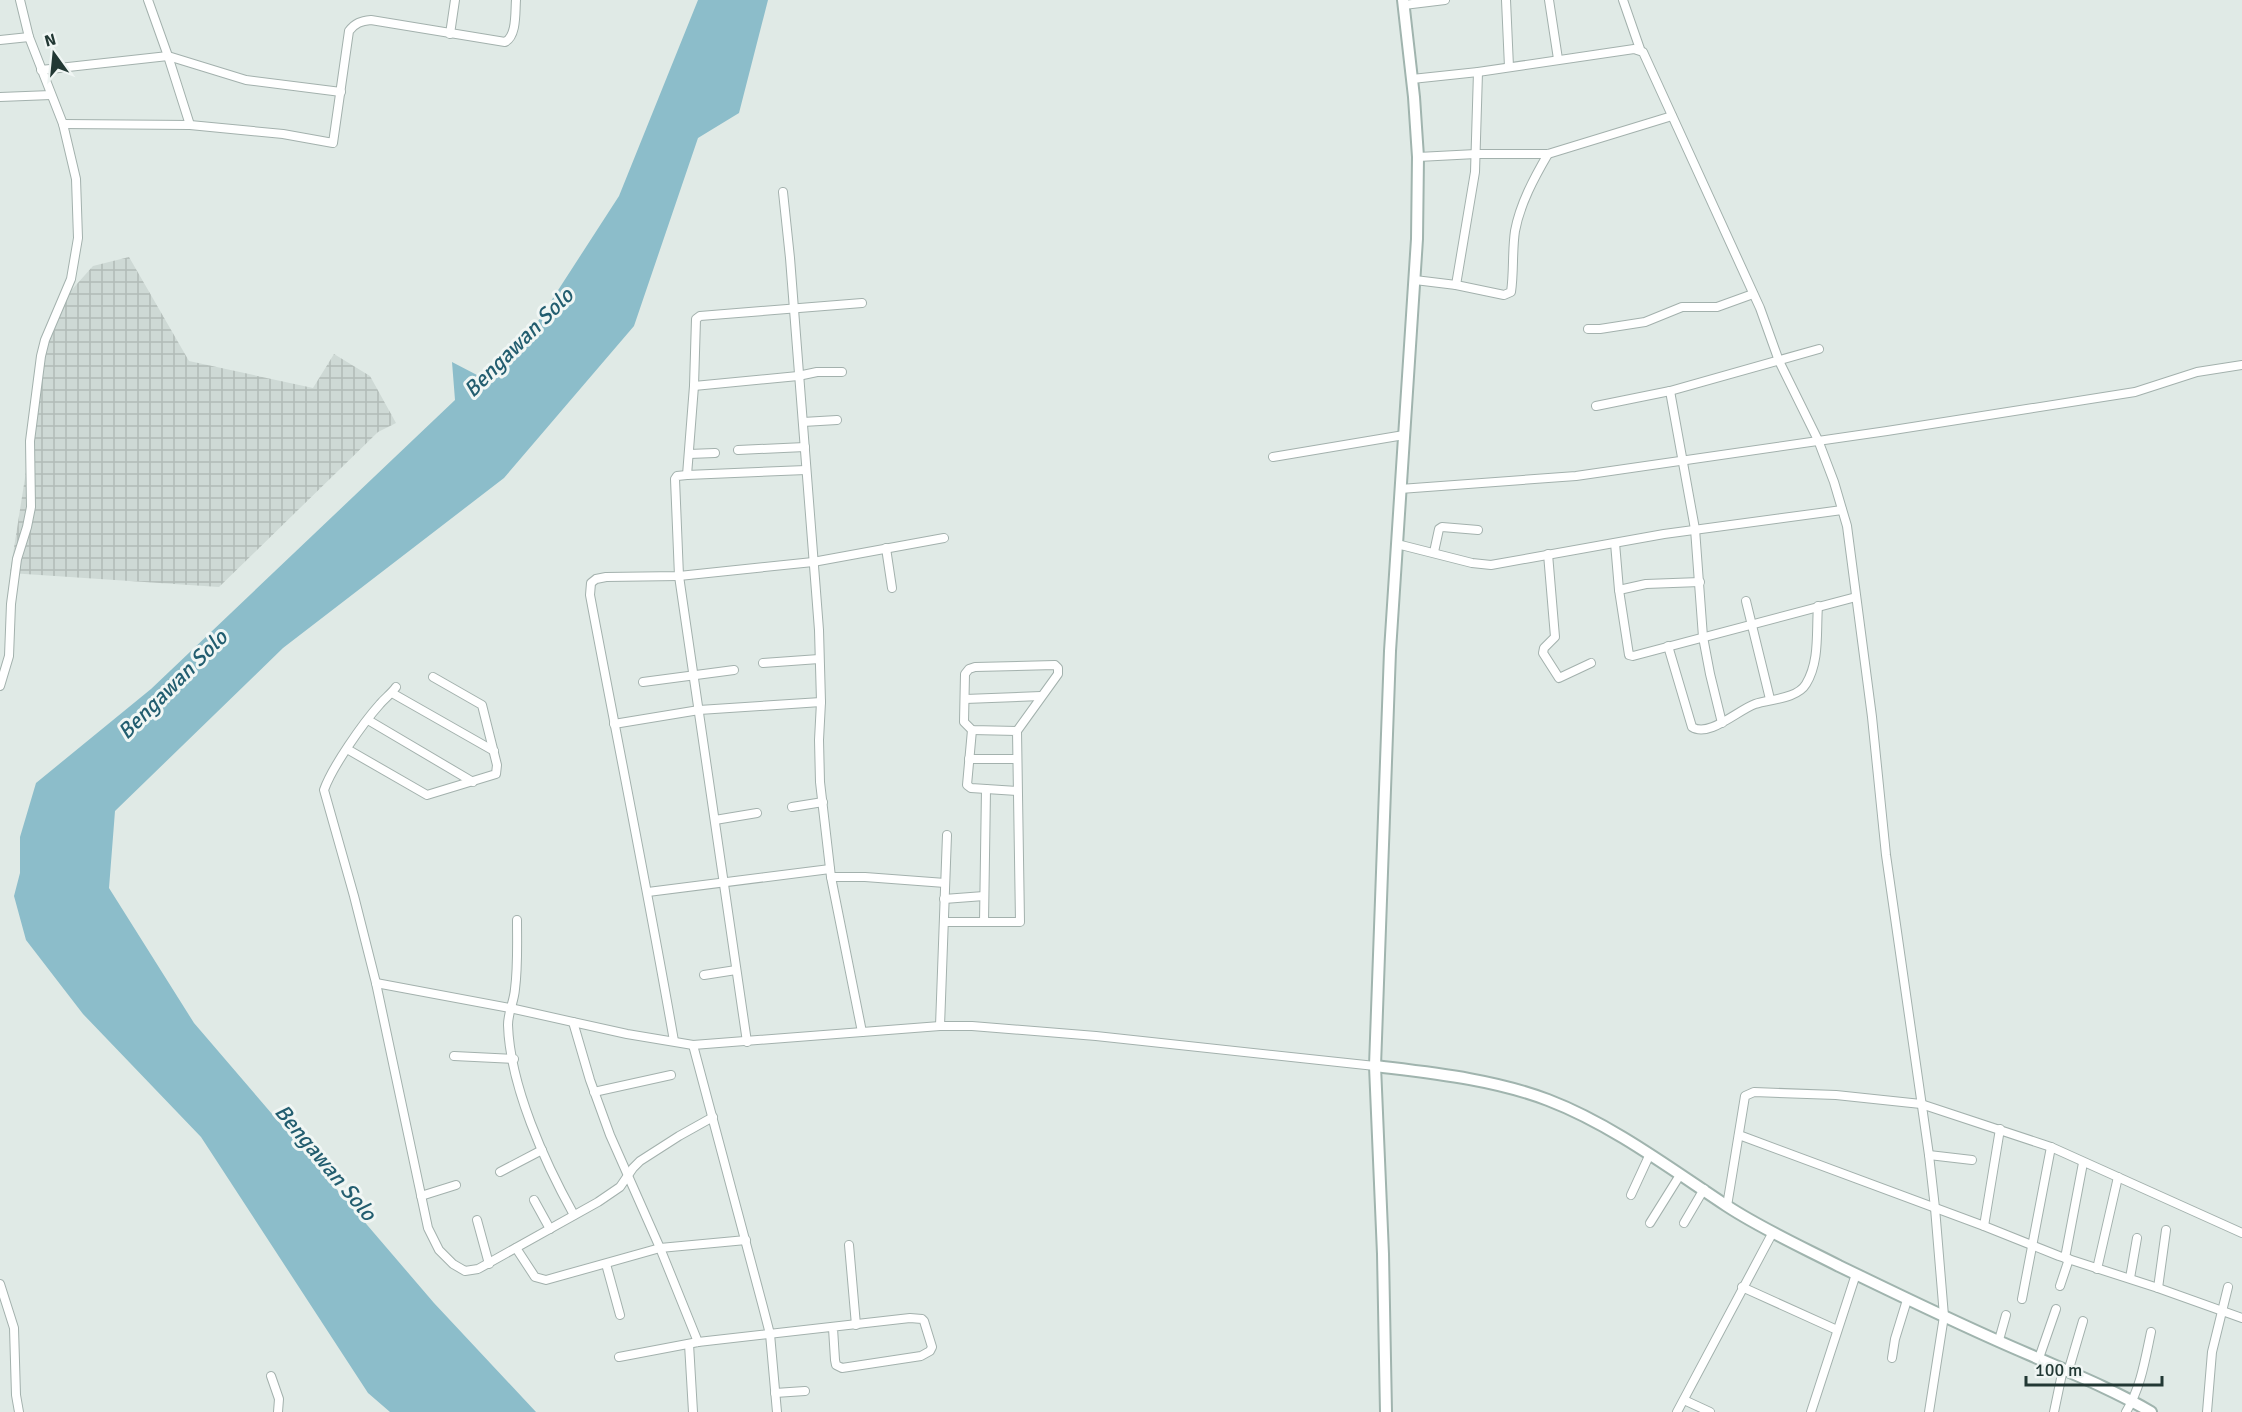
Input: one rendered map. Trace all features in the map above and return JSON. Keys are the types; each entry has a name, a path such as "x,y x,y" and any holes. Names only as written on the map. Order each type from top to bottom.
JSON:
{"street":[{"path":"0,686 9,657 11,604 17,559 31,507 30,441 41,356 45,340 71,279 78,238 76,179 63,124 40,70 20,0"},
{"path":"148,0 190,125"},
{"path":"450,34 455,0"},
{"path":"63,124 190,125 283,134 332,143 334,142 349,31 360,21 371,20 496,42 510,40 513,34 516,0"},
{"path":"1386,1412 1383,1254 1375,1066 1385,758 1396,544 1415,280 1418,157 1404,2 1445,0"},
{"path":"1506,0 1509,67"},
{"path":"1549,0 1558,59"},
{"path":"1623,0 1640,49 1647,57 1753,294 1779,360 1818,440 1834,482 1849,537 1886,855 1935,1208 1944,1316 1929,1412"},
{"path":"0,40 29,37"},
{"path":"1412,79 1640,49"},
{"path":"40,70 168,56 246,80 341,92"},
{"path":"1456,285 1476,154 1478,72"},
{"path":"0,98 51,95"},
{"path":"1418,157 1548,154 1672,116"},
{"path":"1415,280 1456,285 1504,295 1511,292 1518,220 1528,193 1548,154"},
{"path":"783,192 819,630 821,702 819,740 823,802 831,873 862,1032"},
{"path":"1588,329 1645,322 1682,307 1717,307 1753,294"},
{"path":"687,475 698,317 862,303"},
{"path":"1596,406 1670,391 1819,349"},
{"path":"1400,489 1576,476 2127,394 2197,372 2242,365"},
{"path":"694,387 817,372 842,372"},
{"path":"1670,391 1695,529 1703,637 1722,723"},
{"path":"803,422 837,420"},
{"path":"1273,457 1404,435"},
{"path":"738,450 805,447"},
{"path":"689,454 715,453"},
{"path":"747,1042 680,576 675,479 677,476 687,475 806,470"},
{"path":"1396,544 1482,565 1695,529 1734,526 1842,510"},
{"path":"1434,552 1442,527 1479,530"},
{"path":"674,1041 648,892 590,595 591,583 596,579 606,577 680,576 813,562 944,538"},
{"path":"1615,543 1619,590 1629,655 1633,656 1856,597"},
{"path":"886,548 892,588"},
{"path":"1548,554 1555,637 1544,648 1543,653 1559,678 1592,663"},
{"path":"1619,590 1646,584 1700,582"},
{"path":"1746,601 1770,699"},
{"path":"1668,646 1692,727 1702,729 1722,723 1750,706 1797,692 1804,687 1814,665 1818,606"},
{"path":"763,663 819,659"},
{"path":"944,922 1020,922 1017,731 1058,674 1055,665 969,669 965,674 964,722 972,730 1017,731"},
{"path":"643,682 734,670"},
{"path":"347,749 427,795 496,774 498,770 482,705 433,677"},
{"path":"494,751 394,690 381,703 340,758 327,783 325,796 376,983 431,1237 444,1256 453,1264 469,1272 489,1264 620,1187 640,1161 713,1117"},
{"path":"965,699 1041,696"},
{"path":"614,724 699,710 821,702"},
{"path":"368,720 472,782"},
{"path":"972,730 967,785 971,788 1017,791"},
{"path":"969,759 1017,759"},
{"path":"984,922 986,789"},
{"path":"792,807 823,802"},
{"path":"715,820 757,813"},
{"path":"939,1026 947,835"},
{"path":"648,892 831,873 945,883"},
{"path":"944,899 984,896"},
{"path":"517,920 517,976 508,1027 514,1059 520,1089 542,1150 574,1215"},
{"path":"704,975 736,970"},
{"path":"376,983 693,1045 939,1026 972,1026 1096,1036 1375,1066 1514,1089 1549,1100 1618,1136 1726,1206 1907,1300 2133,1401 2151,1412"},
{"path":"573,1022 594,1092 627,1177 660,1248 698,1342"},
{"path":"693,1045 770,1334 777,1412"},
{"path":"453,1056 514,1059"},
{"path":"594,1092 671,1075"},
{"path":"1726,1206 1744,1099 1747,1094 1754,1092 1836,1095 1921,1104 2000,1129 2051,1147 2242,1233"},
{"path":"1984,1226 2000,1129"},
{"path":"1739,1135 2097,1269 2130,1278 2242,1318"},
{"path":"2022,1299 2051,1147"},
{"path":"500,1172 542,1150"},
{"path":"1929,1155 1972,1160"},
{"path":"1631,1195 1649,1156"},
{"path":"2060,1286 2083,1163"},
{"path":"1650,1223 1680,1175"},
{"path":"2097,1269 2118,1177"},
{"path":"421,1196 456,1185"},
{"path":"1684,1223 1704,1190"},
{"path":"534,1200 550,1229"},
{"path":"477,1220 489,1264"},
{"path":"2158,1288 2166,1230"},
{"path":"1677,1412 1773,1232"},
{"path":"2130,1278 2137,1238"},
{"path":"516,1248 532,1274 539,1279 546,1280 660,1248 746,1240"},
{"path":"849,1245 856,1325"},
{"path":"606,1264 620,1315"},
{"path":"1811,1412 1856,1274"},
{"path":"0,1284 14,1328 16,1395 19,1412"},
{"path":"1742,1287 1837,1330"},
{"path":"2207,1412 2211,1361 2228,1287"},
{"path":"1892,1358 1895,1339 1907,1300"},
{"path":"2039,1358 2056,1309"},
{"path":"1999,1340 2006,1315"},
{"path":"619,1357 698,1342 910,1318 922,1319 929,1332 932,1347 930,1351 921,1356 842,1368 836,1365 833,1328"},
{"path":"2054,1412 2065,1371 2083,1321"},
{"path":"2126,1412 2133,1401 2143,1373 2151,1332"},
{"path":"688,1344 693,1412"},
{"path":"271,1376 279,1399 278,1412"},
{"path":"775,1394 805,1391"},
{"path":"1684,1400 1710,1412"}],"shaded area":[{"path":"129,257 189,361 313,388 334,354 370,376 396,423 378,432 219,587 10,573 51,313 93,266"}],"water":[{"name":"Bengawan Solo","path":"698,0 768,0 739,113 698,138 634,326 504,478 283,648 115,811 109,888 194,1023 434,1303 536,1412 390,1412 368,1393 201,1137 83,1014 26,940 14,896 20,873 20,837 36,783 151,689 455,400 452,362 477,375 520,349 619,196"}]}
